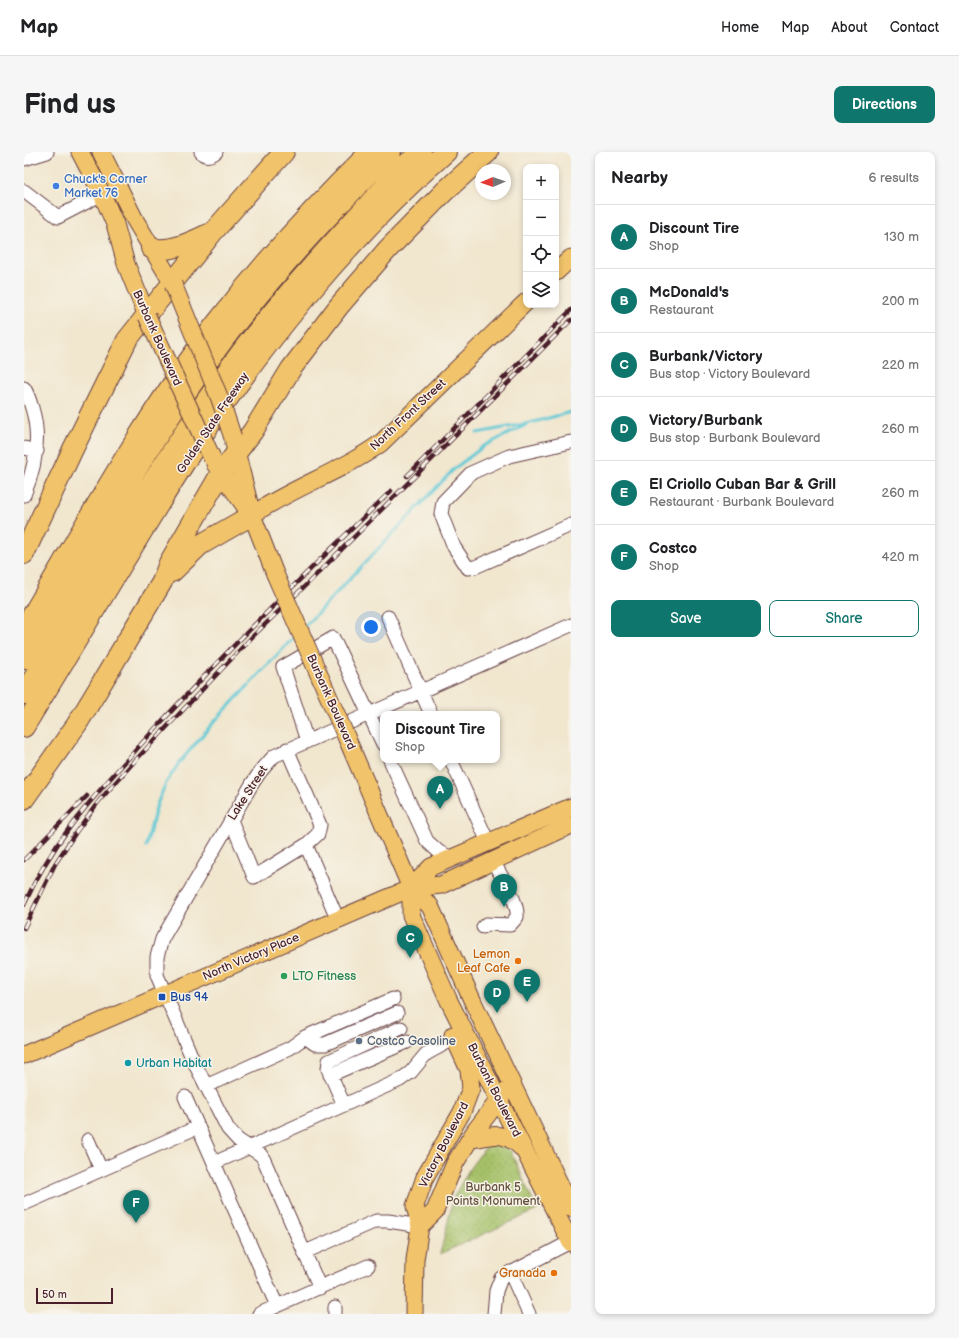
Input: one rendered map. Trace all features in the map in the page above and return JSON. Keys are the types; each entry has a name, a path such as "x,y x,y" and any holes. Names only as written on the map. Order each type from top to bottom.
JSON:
{"highway":[{"path":"24,554 73,449 127,340 213,232 284,152"},
{"path":"24,629 156,409 215,325 322,198 370,152"},
{"path":"24,659 158,434 225,338 299,249 391,152"},
{"path":"24,694 176,444 242,352 292,288 404,166 421,152"},
{"name":"Golden State Freeway","path":"24,727 187,459 240,381 283,326 361,235 446,152"},
{"path":"24,799 77,724 162,582 169,563 220,473 237,454 291,369 339,306 388,249 445,191 488,152"},
{"path":"151,248 161,250 178,247 213,232"},
{"path":"162,582 200,545 252,515"}],"main road":[{"name":"Burbank Boulevard","path":"80,152 102,194 115,224 126,264 137,294 212,458 220,473 252,515"},
{"name":"Burbank Boulevard","path":"101,152 151,248 173,284 220,399 237,454 252,515 265,551 411,888 411,915 449,1001 571,1242"},
{"path":"559,269 571,258"},
{"name":"North Front Street","path":"252,515 272,501 358,459 381,443 523,305"},
{"path":"411,888 431,867 571,807"},
{"path":"411,888 441,885 571,825"},
{"name":"Burbank Boulevard","path":"411,888 430,906 511,1083 571,1208"},
{"name":"North Victory Place","path":"24,1055 411,888"},
{"name":"Victory Boulevard","path":"414,1314 415,1260 420,1226 415,1206 426,1176 464,1109 471,1088 469,1070 430,983 428,952"},
{"name":"Victory Boulevard","path":"420,1226 435,1211 455,1163 469,1140 511,1083"},
{"path":"469,1140 499,1134 517,1143 525,1150"}],"street":[{"path":"24,159 47,152"},
{"path":"201,152 204,155 209,155 216,152"},
{"path":"24,191 58,217 102,194"},
{"path":"24,388 27,392 36,422 37,451 25,489"},
{"path":"571,442 509,456 471,473 443,502 440,514 454,547 468,568 475,567 571,525"},
{"path":"24,448 37,451"},
{"path":"388,617 430,711"},
{"name":"Lake Street","path":"320,1288 264,1160 261,1155 238,1140 224,1123 164,994 157,975 156,967 162,939 231,820 267,763 274,756 571,625"},
{"path":"307,741 284,668 333,638 380,738"},
{"path":"231,820 254,877 306,845 318,834 320,825 287,749"},
{"path":"391,763 427,841 438,852 452,858"},
{"path":"452,763 488,842"},
{"path":"306,845 338,920"},
{"path":"483,927 486,924 510,925 517,917 518,912 493,861"},
{"path":"206,1086 290,1048 305,1037 393,999"},
{"path":"305,1037 315,1044 325,1044 397,1013"},
{"path":"344,1105 327,1066 331,1058 401,1028"},
{"path":"214,1162 406,1076 426,1054 455,1038"},
{"path":"330,1075 407,1042"},
{"path":"185,1097 277,1306"},
{"path":"24,1204 198,1127"},
{"path":"88,1140 101,1170"},
{"path":"305,1252 376,1221 388,1220 420,1226"},
{"path":"494,1314 498,1284 501,1278 510,1272 571,1242"},
{"path":"259,1314 368,1266"},
{"path":"510,1272 529,1314"}],"green space":[{"name":"Burbank 5 Points Monument","path":"499,1144 506,1146 511,1152 537,1210 440,1254 454,1196 470,1168 484,1149 491,1145"}],"waterway":[{"path":"477,433 530,423 571,412"},
{"path":"305,626 455,468 484,446 530,423"},
{"path":"146,846 157,804 166,783 179,763 213,723 295,636"}],"railway":[{"path":"407,476 571,310"},
{"path":"24,928 55,864 76,832 99,801 131,765 252,637 571,320"},
{"path":"24,905 36,879 50,856 98,792 240,639 391,491"},
{"path":"24,860 87,796"}],"place":[{"name":"Chuck's Corner Market 76","path":"56,186"},
{"name":"Discount Tire","path":"440,809"},
{"name":"McDonald's","path":"504,907"},
{"name":"Burbank/Victory","path":"410,958"},
{"name":"Lemon Leaf Cafe","path":"518,961"},
{"name":"LTO Fitness","path":"284,976"},
{"name":"Bus 94","path":"162,997"},
{"name":"El Criollo Cuban Bar & Grill","path":"527,1002"},
{"name":"Victory/Burbank","path":"497,1013"},
{"name":"Costco Gasoline","path":"359,1041"},
{"name":"Urban Habitat","path":"128,1063"},
{"name":"Costco","path":"136,1223"},
{"name":"Granada","path":"554,1273"}]}
